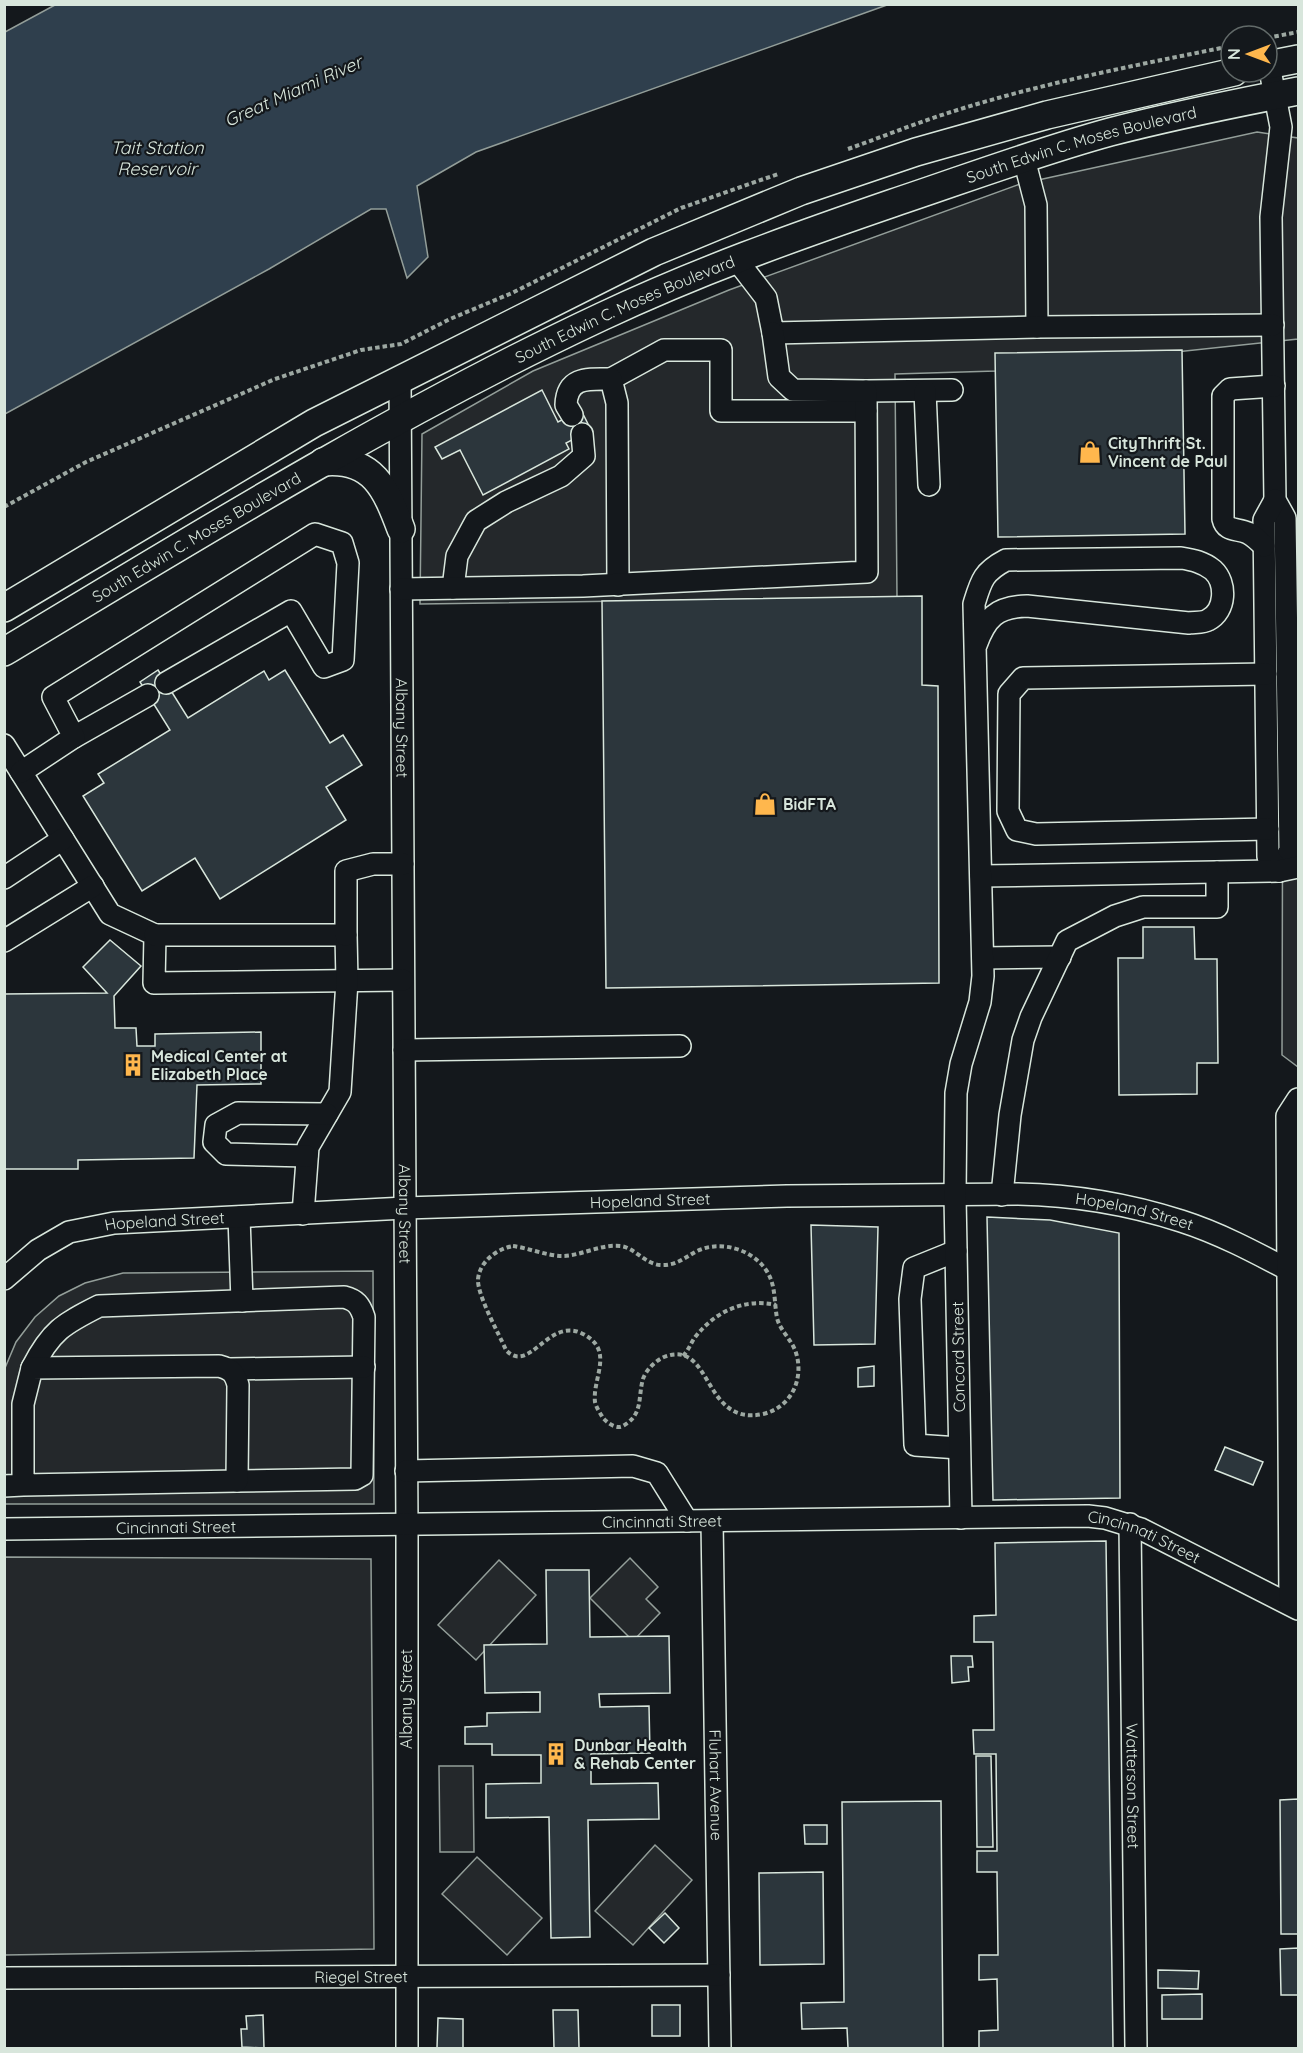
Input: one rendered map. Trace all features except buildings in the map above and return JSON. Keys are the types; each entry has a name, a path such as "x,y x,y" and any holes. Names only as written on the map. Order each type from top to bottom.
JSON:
{"main road":[{"path":"1279,57 1299,59"},
{"name":"South Edwin C. Moses Boulevard","path":"4,608 304,428 654,252 801,191 916,152 1036,118 1219,75"},
{"name":"South Edwin C. Moses Boulevard","path":"4,652 323,462 401,419 481,376 674,284 774,244 1109,132 1287,94"},
{"path":"323,462 343,462 359,466 380,482 401,528"}],"street":[{"path":"1279,78 1287,94 1271,217 1275,500 1285,518 1293,724 1294,775 1289,869"},
{"path":"1024,159 1036,205 1037,327"},
{"path":"736,260 766,298 779,377 793,390 866,401"},
{"path":"773,333 1273,325"},
{"path":"569,410 570,388 578,381 611,379 664,350 721,350 720,411 866,401 925,391 952,390"},
{"name":"Albany Street","path":"400,378 407,1526 407,2049"},
{"path":"611,379 617,403 618,585"},
{"path":"1264,546 1251,534 1230,529 1225,525 1223,519 1224,393 1230,389 1274,386"},
{"path":"925,391 928,485"},
{"path":"401,590 618,585 867,572 866,401"},
{"path":"453,588 457,556 476,521 506,502 561,476 584,456 582,434"},
{"path":"1275,500 1264,520 1268,857 1289,869"},
{"path":"74,737 53,697 315,534 342,543 348,563 343,660 324,667 291,611 166,682"},
{"name":"Concord Street","path":"961,1518 955,1196 956,1093 961,1064 980,1002 982,958 974,604 982,579 993,567 1006,560 1181,558 1202,563 1215,572 1221,584 1222,599 1218,612 1207,621 1189,623 1013,606 997,612 983,625 976,645"},
{"path":"1266,675 1023,678 1009,694 1008,811 1017,830 1036,834 1268,829"},
{"path":"21,772 74,737 148,695"},
{"path":"1266,724 1293,724"},
{"path":"4,745 110,914 155,935 346,935"},
{"path":"1267,774 1294,775"},
{"path":"4,878 63,839"},
{"path":"303,1214 308,1147 340,1092 347,981 346,871 373,864 403,864"},
{"path":"981,876 1289,869"},
{"path":"1002,1195 1010,1115 1023,1040 1031,1017 1067,941 1115,916 1143,907 1217,907 1217,872"},
{"path":"4,941 93,886"},
{"path":"155,935 154,984 403,980"},
{"path":"982,958 1060,957"},
{"path":"404,1050 680,1046"},
{"path":"1293,1108 1294,1606"},
{"path":"307,1156 225,1154 214,1142 216,1125 238,1113 327,1114"},
{"name":"Hopeland Street","path":"8,1268 69,1232 114,1223 405,1208 788,1197 1045,1195 1107,1201 1182,1221 1220,1236 1293,1272"},
{"path":"239,1217 242,1300"},
{"path":"956,1251 914,1268 910,1299 915,1444 960,1448"},
{"path":"344,1297 354,1300 360,1306 364,1317 362,1475 355,1479 14,1485 22,1404 32,1368 45,1343 67,1322 99,1306 242,1300 344,1297"},
{"path":"32,1368 364,1367"},
{"path":"229,1369 238,1385 237,1481"},
{"path":"406,1471 633,1466 646,1468 657,1473 687,1521"},
{"name":"Cincinnati Street","path":"4,1529 407,1526 1088,1516 1130,1524 1294,1606"},
{"name":"Fluhart Avenue","path":"712,1521 720,2049"},
{"name":"Watterson Street","path":"1130,1524 1136,2049"},
{"name":"Riegel Street","path":"4,1978 719,1975"}],"path":[{"path":"1279,47 1299,32"},
{"path":"513,1246 541,1251 552,1256 564,1256 621,1246 657,1265 678,1263 697,1251 725,1246 742,1251 767,1270 774,1286 776,1305 780,1326 794,1348 798,1360 799,1379 792,1394 783,1403 765,1414 747,1415 724,1406 714,1393 706,1375 694,1361 673,1355 663,1357 650,1367 643,1378 636,1417 618,1427 610,1425 598,1411 595,1403 601,1358 595,1343 581,1333 557,1332 530,1354 518,1357 511,1355 506,1350 484,1302 478,1278 484,1264 493,1254 501,1248 513,1246"},
{"path":"683,1356 696,1336 724,1311 743,1304 764,1302 776,1305"}],"shaded area":[{"path":"1257,132 1298,138 1298,339 996,371 895,374 897,597 420,604 422,434 533,371 729,290 1020,184"},
{"path":"1283,661 1298,662 1298,1067 1282,1055"},
{"path":"373,1271 374,1504 5,1504 5,1368 16,1342 35,1317 59,1296 85,1283 123,1273"},
{"path":"5,1557 371,1559 374,1949 5,1955"},
{"path":"630,1558 658,1587 646,1599 660,1613 633,1641 590,1598"},
{"path":"499,1560 536,1595 476,1660 438,1625"},
{"path":"439,1766 473,1766 474,1852 440,1852"},
{"path":"655,1845 692,1880 633,1945 595,1911"},
{"path":"477,1857 542,1918 507,1955 442,1894"}],"water":[{"name":"Tait Station Reservoir","path":"55,5 887,5 476,152 417,186 428,257 407,278 386,209 371,209 269,269 5,414 5,32"}],"place":[{"name":"CityThrift St. Vincent de Paul","path":"1090,452"},
{"name":"BidFTA","path":"765,804"},
{"name":"Medical Center at Elizabeth Place","path":"133,1065"},
{"name":"Dunbar Health & Rehab Center","path":"556,1754"}],"water label":[{"name":"Great Miami River","path":"293,91"}]}
